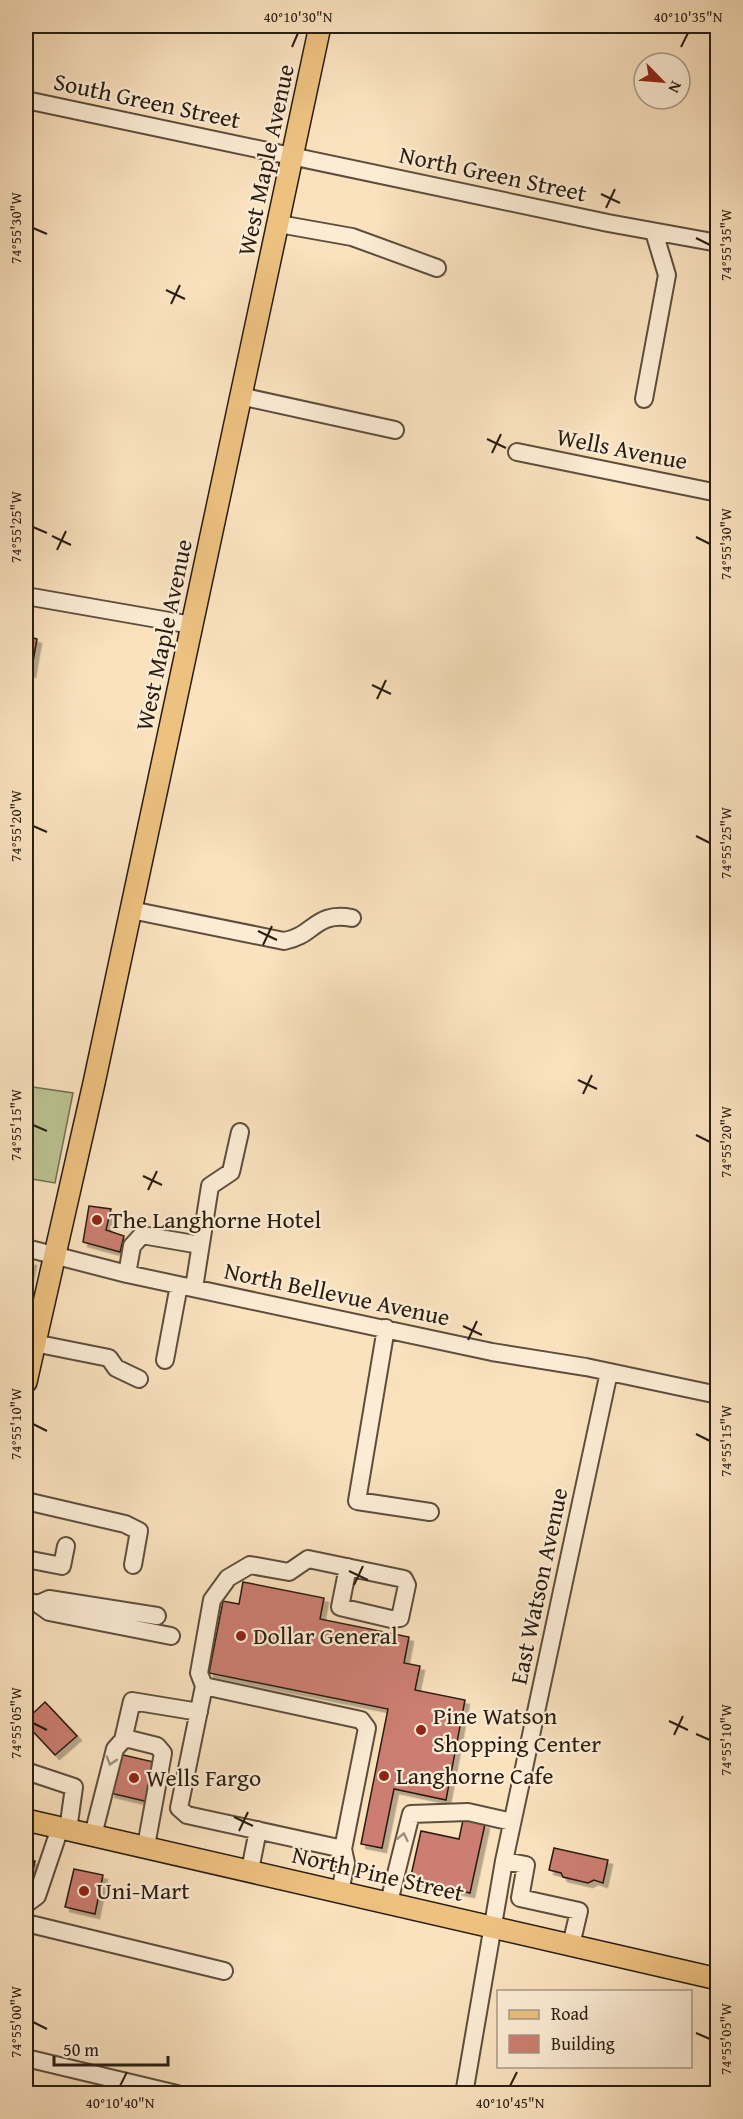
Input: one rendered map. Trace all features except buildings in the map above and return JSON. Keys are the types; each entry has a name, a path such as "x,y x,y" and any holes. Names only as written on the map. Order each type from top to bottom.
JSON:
{"main road":[{"name":"West Maple Avenue","path":"26,1382 32,1334 54,1254 131,910 320,26"},
{"name":"North Pine Street","path":"26,1820 717,1979"}],"street":[{"name":"South Green Street","path":"26,100 293,157"},
{"name":"North Green Street","path":"293,157 717,243"},
{"path":"279,224 351,237 437,268"},
{"path":"644,399 667,275 654,232"},
{"path":"240,396 395,430"},
{"name":"Wells Avenue","path":"517,452 717,493"},
{"path":"26,596 192,626"},
{"path":"131,910 284,941 293,939 326,918 337,915 352,918"},
{"path":"165,1360 200,1245 210,1186 231,1172 240,1132"},
{"path":"127,1274 132,1246 142,1235 200,1245"},
{"name":"North Bellevue Avenue","path":"26,1248 127,1274 492,1352 609,1372 717,1395"},
{"path":"386,1328 357,1501 429,1512"},
{"path":"32,1334 109,1358 116,1368 139,1379"},
{"name":"East Watson Avenue","path":"468,2092 491,1927 609,1372"},
{"path":"26,1501 125,1524 139,1531 132,1565"},
{"path":"26,1559 62,1566 66,1546"},
{"path":"343,1849 187,1815 179,1808 204,1686 199,1673 212,1600 228,1578 250,1565 289,1572 308,1559 348,1567"},
{"path":"32,1602 49,1599 157,1616"},
{"path":"32,1602 49,1612 171,1636"},
{"path":"204,1686 361,1720 367,1728 343,1849 346,1863 340,1891"},
{"path":"93,1835 112,1754 123,1740 132,1701 199,1712"},
{"path":"123,1740 129,1739 157,1746 163,1753 146,1846"},
{"path":"26,1771 74,1787 64,1829 38,1896 26,1904"},
{"path":"389,1902 411,1814 468,1812 512,1822"},
{"path":"250,1870 258,1830"},
{"path":"504,1861 526,1865 520,1898 579,1911 571,1945"},
{"path":"26,1923 224,1971"},
{"path":"26,2058 177,2094"}],"green space":[{"path":"26,1086 73,1093 55,1183 26,1178"}],"place":[{"name":"The Langhorne Hotel","path":"97,1220"},
{"name":"Dollar General","path":"241,1636"},
{"name":"Pine Watson Shopping Center","path":"421,1730"},
{"name":"Langhorne Cafe","path":"384,1776"},
{"name":"Wells Fargo","path":"134,1778"},
{"name":"Uni-Mart","path":"84,1891"}]}
